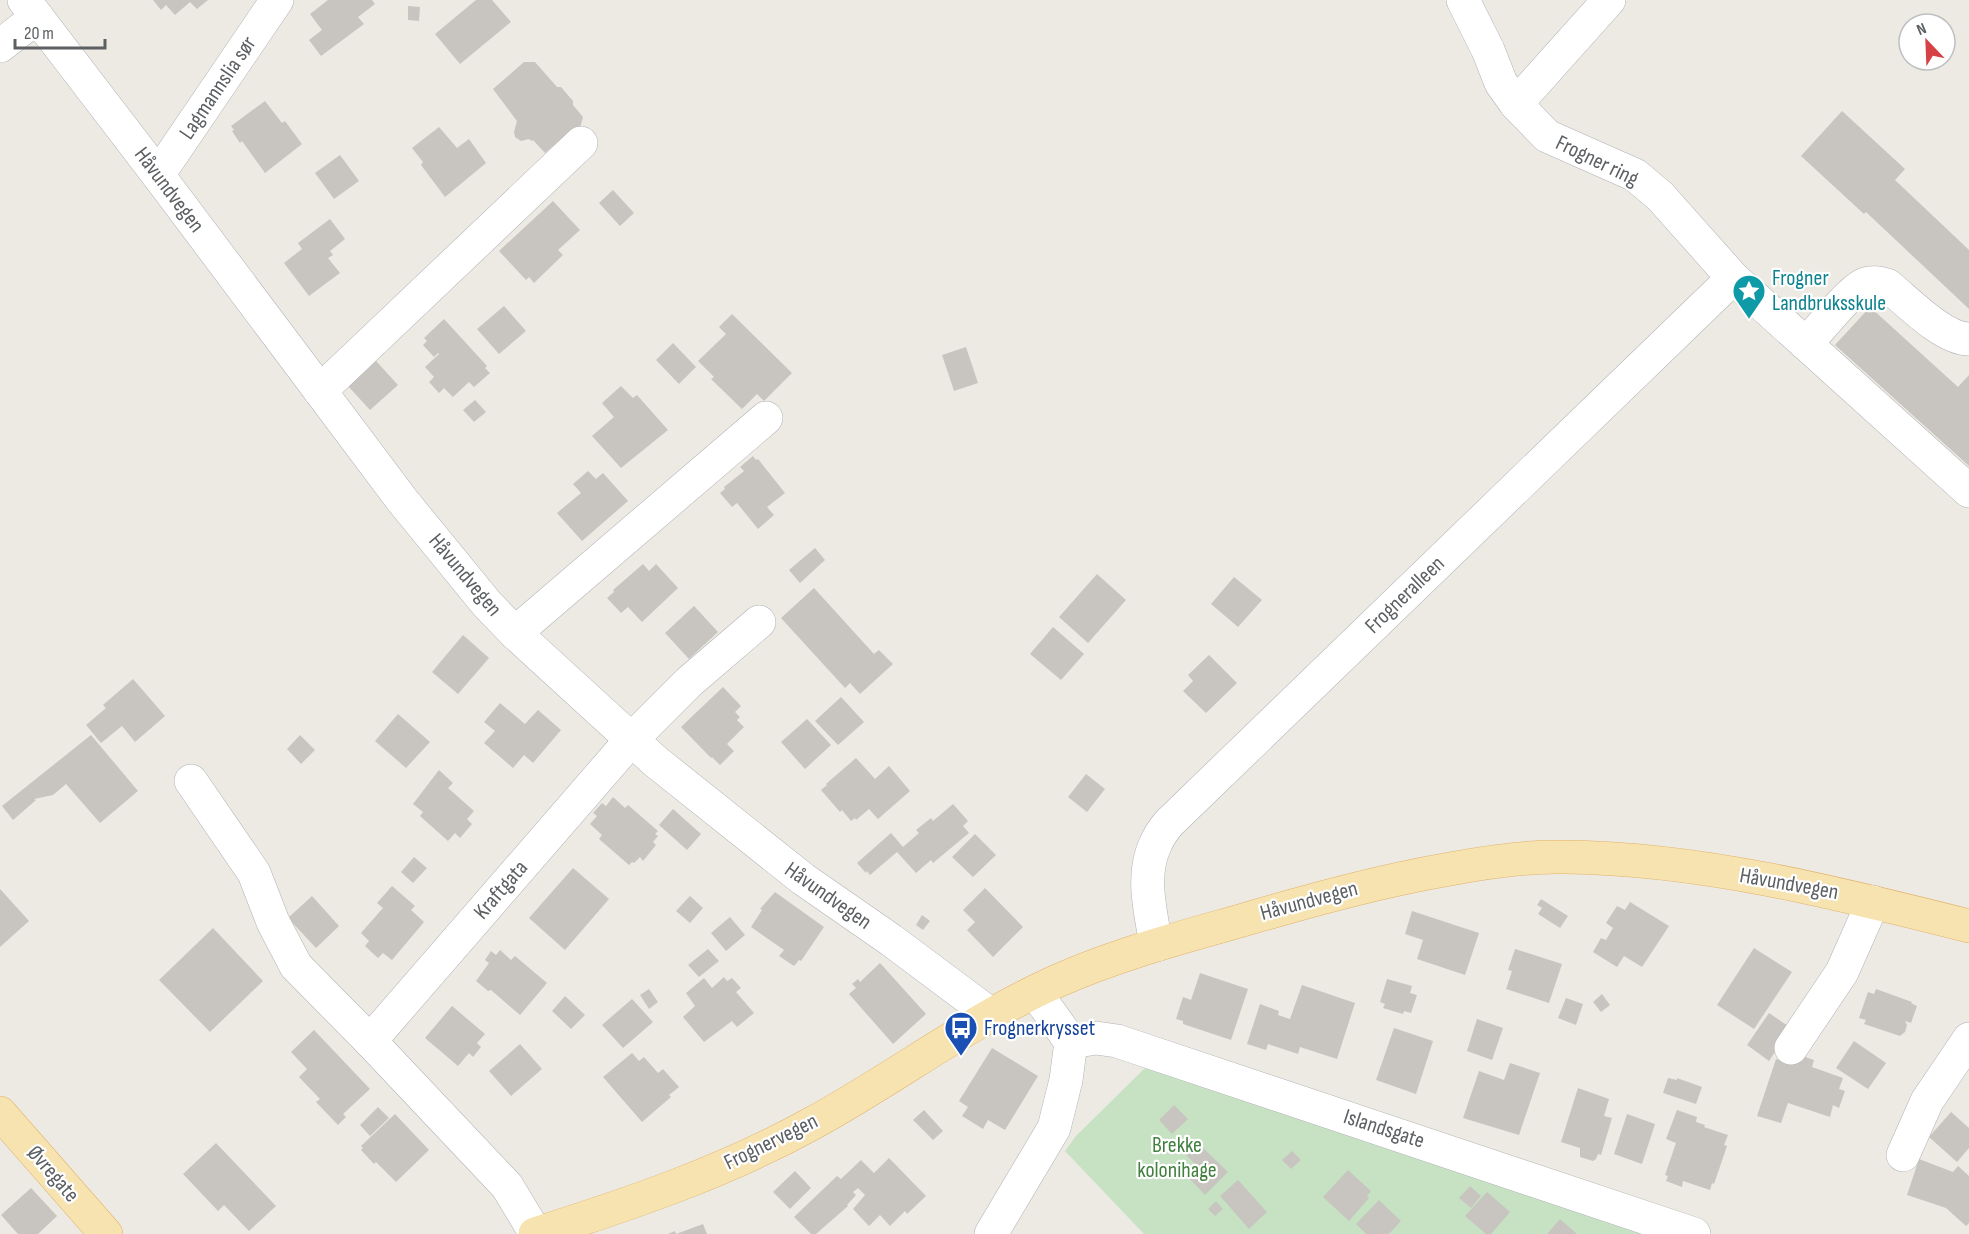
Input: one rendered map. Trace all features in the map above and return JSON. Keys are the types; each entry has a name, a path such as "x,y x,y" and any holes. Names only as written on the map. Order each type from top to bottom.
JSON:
{"main road":[{"name":"Håvundvegen","path":"990,1014 1065,978 1156,945 1329,894 1491,861 1562,856 1632,860 1701,869 1814,888 1969,926"},
{"name":"Frognervegen","path":"535,1234 651,1197 747,1156 808,1126 871,1090 990,1014"},
{"name":"Øvregate","path":"0,1113 106,1234"}],"street":[{"name":"Lagmannslia sør","path":"158,175 277,0"},
{"name":"Frogner ring","path":"1464,0 1501,83 1516,104 1547,136 1635,175 1660,196 1732,278 1969,491"},
{"path":"1516,104 1609,0"},
{"name":"Håvundvegen","path":"30,8 402,500 487,604 515,633 631,740 740,831 990,1014"},
{"path":"0,46 30,8"},
{"path":"320,391 581,143"},
{"name":"Frogneralleen","path":"1156,945 1146,883 1155,843 1168,823 1732,278"},
{"path":"1806,344 1854,293 1864,285 1876,282 1887,285 1944,331 1962,339 1969,339"},
{"path":"515,633 766,418"},
{"name":"Kraftgata","path":"370,1041 631,740 689,682 759,622"},
{"path":"191,781 254,873 273,922 296,966 507,1186 535,1234"},
{"path":"1791,1048 1842,972 1873,902"},
{"path":"991,1234 1054,1128 1066,1080 1071,1042 1035,992"},
{"name":"Islandsgate","path":"1071,1042 1096,1038 1117,1041 1694,1234"},
{"path":"1903,1155 1927,1101 1969,1040"}],"green space":[{"name":"Brekke kolonihage","path":"1146,1067 1641,1234 1144,1234 1065,1151 1076,1136"}],"building":[{"path":"153,0 208,0 197,9 190,2 175,15 166,5 161,10"},
{"path":"328,0 372,0 375,4 358,17 364,24 321,56 309,40 322,30 310,14"},
{"path":"476,0 492,0 511,22 460,64 435,34"},
{"path":"408,6 420,7 419,21 408,20"},
{"path":"524,62 535,62 557,87 561,87 583,117 577,131 574,128 545,153 533,140 521,141 515,137 517,121 493,89"},
{"path":"265,101 282,123 285,121 302,144 265,173 242,141 240,143 231,126"},
{"path":"1842,111 1905,169 1895,180 1969,250 1969,309 1866,212 1864,214 1801,156"},
{"path":"439,127 457,148 469,139 486,163 445,197 421,165 423,162 412,148"},
{"path":"340,155 359,181 334,199 315,173"},
{"path":"613,190 634,213 620,226 599,203"},
{"path":"553,201 580,230 558,250 563,255 534,283 529,277 526,280 499,251"},
{"path":"330,219 345,239 330,251 333,255 328,258 340,273 309,296 284,263 302,249 298,243"},
{"path":"504,306 526,331 499,354 477,329"},
{"path":"1870,307 1958,387 1969,375 1969,466 1835,345"},
{"path":"732,314 792,373 764,401 757,394 742,409 711,379 714,377 698,361 726,334 719,327"},
{"path":"444,319 487,366 485,368 490,373 474,387 469,382 453,397 444,388 439,393 429,382 434,377 425,367 439,354 434,357 423,345 427,341 424,338"},
{"path":"673,343 696,367 679,384 656,360"},
{"path":"966,347 978,383 954,391 942,355"},
{"path":"376,361 398,385 370,410 348,386"},
{"path":"621,386 633,398 637,395 668,430 621,468 592,436 614,417 602,403"},
{"path":"475,400 486,412 474,422 463,410"},
{"path":"753,456 756,460 758,459 785,493 767,507 774,515 758,529 737,503 732,507 720,493 744,471 740,467"},
{"path":"588,471 596,479 603,473 628,501 582,541 557,513 581,493 573,484"},
{"path":"815,548 825,560 800,583 789,570"},
{"path":"643,564 649,571 656,564 678,588 642,622 628,607 621,613 607,598"},
{"path":"1097,574 1126,600 1088,643 1059,617"},
{"path":"1234,577 1262,600 1238,627 1211,604"},
{"path":"814,588 874,654 879,650 893,664 860,694 850,683 845,688 781,618"},
{"path":"694,606 718,632 689,659 665,633"},
{"path":"1053,627 1084,654 1061,680 1030,654"},
{"path":"463,635 489,658 458,694 432,672"},
{"path":"1209,655 1237,683 1206,713 1183,691 1193,681 1188,675"},
{"path":"133,679 165,716 135,742 122,726 101,743 86,725 106,708 103,705"},
{"path":"723,687 741,706 735,712 740,717 737,720 744,727 727,744 734,751 720,765 681,727"},
{"path":"841,697 864,722 838,745 815,721"},
{"path":"500,703 525,724 538,710 561,730 533,763 524,755 513,768 484,743 495,731 484,722"},
{"path":"398,714 430,742 406,768 375,741"},
{"path":"807,719 831,745 805,769 781,742"},
{"path":"91,735 138,791 100,823 66,784 53,795 34,799 36,800 13,820 2,806"},
{"path":"300,735 315,750 301,764 287,749"},
{"path":"856,758 875,779 889,766 910,791 878,819 869,809 856,820 855,818 851,821 821,790"},
{"path":"439,770 453,783 448,788 474,811 467,819 472,824 460,838 455,833 448,841 420,816 423,812 413,804"},
{"path":"1086,774 1105,789 1087,812 1068,797"},
{"path":"613,797 625,808 628,805 658,831 655,834 658,836 653,842 656,845 643,861 640,857 629,865 599,839 602,835 590,824 597,816 593,813 602,803 606,806"},
{"path":"953,804 968,821 963,826 969,833 933,863 931,860 916,873 897,852 870,875 857,863 891,833 903,847 919,833 916,830 931,818 933,821"},
{"path":"673,809 701,834 687,850 659,825"},
{"path":"975,834 996,855 973,877 952,857"},
{"path":"414,857 427,868 413,883 401,872"},
{"path":"573,868 609,899 565,950 529,918"},
{"path":"392,886 415,906 411,910 424,922 392,960 383,953 378,958 365,946 369,941 361,933 383,908 377,903"},
{"path":"985,888 1023,927 993,957 967,930 975,922 963,910"},
{"path":"0,889 29,921 0,947"},
{"path":"775,892 824,927 801,961 799,960 794,966 779,956 784,950 751,927 762,910 760,909"},
{"path":"312,896 339,926 316,948 288,918"},
{"path":"690,896 703,908 690,923 676,911"},
{"path":"1541,899 1568,916 1560,928 1538,914 1542,908 1537,905"},
{"path":"1630,902 1669,926 1642,967 1624,956 1617,967 1593,952 1601,938 1606,940 1613,928 1606,923 1617,906 1625,910"},
{"path":"1412,911 1479,933 1465,975 1417,959 1423,940 1405,934"},
{"path":"922,915 930,921 923,930 916,925"},
{"path":"730,917 745,935 726,951 711,933"},
{"path":"213,928 263,981 210,1032 159,980"},
{"path":"1754,948 1792,972 1754,1029 1717,1005"},
{"path":"708,949 719,961 699,977 688,965"},
{"path":"1515,949 1562,964 1549,1003 1506,989 1512,971 1508,970"},
{"path":"500,950 511,960 515,956 547,983 520,1015 491,990 488,991 476,981 489,963 485,960 491,951 496,955"},
{"path":"880,963 926,1014 893,1044 849,994 856,988 852,984 858,979 860,982"},
{"path":"1200,973 1248,989 1231,1040 1183,1024 1183,1021 1176,1019 1183,997 1191,1000"},
{"path":"724,977 727,981 732,978 741,988 736,992 754,1013 737,1027 732,1021 704,1042 683,1017 695,1006 686,993 704,978 712,988"},
{"path":"1387,979 1412,986 1410,993 1417,995 1411,1013 1404,1011 1403,1014 1383,1008 1385,1004 1380,1002"},
{"path":"1302,985 1355,1003 1337,1059 1300,1047 1298,1054 1268,1044 1266,1050 1247,1044 1260,1004 1279,1011 1278,1015 1290,1019"},
{"path":"649,989 658,1002 649,1009 640,995"},
{"path":"1876,989 1917,1006 1911,1023 1905,1021 1907,1025 1905,1032 1900,1036 1864,1024 1866,1020 1859,1018 1868,992 1874,994"},
{"path":"1602,994 1610,1005 1601,1012 1593,1002"},
{"path":"565,996 585,1015 571,1029 552,1011"},
{"path":"1566,998 1583,1004 1576,1025 1558,1018"},
{"path":"632,999 653,1022 623,1048 602,1025"},
{"path":"452,1006 485,1034 477,1043 481,1047 473,1057 469,1053 458,1066 425,1038"},
{"path":"1769,1013 1791,1028 1769,1061 1747,1045"},
{"path":"1477,1019 1503,1028 1492,1060 1467,1051"},
{"path":"1394,1028 1433,1041 1416,1094 1376,1080"},
{"path":"314,1030 370,1089 343,1114 346,1117 338,1125 316,1102 320,1099 299,1077 307,1069 291,1052"},
{"path":"1854,1041 1886,1063 1868,1089 1836,1068"},
{"path":"520,1044 542,1069 511,1096 489,1071"},
{"path":"992,1048 1038,1076 1005,1130 988,1120 983,1129 962,1116 968,1107 959,1101"},
{"path":"1782,1049 1814,1060 1812,1067 1843,1078 1839,1089 1845,1091 1839,1108 1833,1105 1830,1117 1788,1103 1781,1123 1757,1116 1776,1059 1779,1060"},
{"path":"632,1053 639,1061 644,1057 658,1073 663,1069 679,1087 642,1122 603,1077"},
{"path":"1510,1063 1540,1073 1519,1135 1463,1118 1479,1071 1504,1080"},
{"path":"1668,1078 1677,1080 1677,1078 1702,1087 1696,1104 1663,1093"},
{"path":"1578,1088 1609,1099 1604,1116 1612,1118 1601,1155 1598,1154 1593,1161 1580,1157 1580,1148 1561,1142"},
{"path":"1174,1105 1188,1119 1172,1134 1159,1120"},
{"path":"378,1107 389,1118 370,1136 360,1125"},
{"path":"924,1110 943,1131 933,1140 913,1120"},
{"path":"1677,1110 1697,1117 1696,1122 1705,1125 1704,1127 1728,1135 1724,1145 1727,1146 1710,1190 1683,1181 1682,1187 1666,1181 1668,1176 1665,1175 1676,1143 1666,1139"},
{"path":"1951,1112 1969,1128 1969,1148 1957,1162 1929,1137"},
{"path":"395,1114 429,1150 396,1182 361,1150 363,1148 361,1146"},
{"path":"1627,1114 1655,1124 1642,1164 1614,1154"},
{"path":"216,1143 276,1206 249,1231 224,1205 218,1211 183,1174"},
{"path":"1202,1147 1228,1172 1205,1195 1189,1178 1199,1168 1186,1155 1192,1149 1196,1152"},
{"path":"1292,1151 1301,1160 1291,1169 1282,1160"},
{"path":"889,1158 926,1196 907,1214 905,1211 890,1226 880,1215 869,1226 853,1209 865,1195 858,1188 853,1192 856,1195 848,1206 816,1234 811,1234 794,1217 837,1176 841,1179 861,1160 874,1173"},
{"path":"1919,1159 1953,1172 1958,1166 1969,1176 1969,1223 1966,1226 1946,1208 1907,1195"},
{"path":"1348,1170 1371,1191 1367,1196 1369,1198 1349,1221 1323,1197"},
{"path":"795,1171 811,1188 790,1209 773,1192"},
{"path":"1238,1180 1267,1212 1249,1229 1220,1196"},
{"path":"1470,1186 1481,1196 1471,1208 1459,1198"},
{"path":"31,1188 57,1216 38,1234 18,1234 1,1215"},
{"path":"1487,1192 1510,1212 1491,1234 1486,1234 1465,1216"},
{"path":"1379,1200 1401,1221 1389,1234 1366,1234 1356,1224"},
{"path":"1216,1201 1223,1209 1215,1216 1208,1209"},
{"path":"1560,1219 1577,1234 1547,1234"},
{"path":"703,1224 707,1234 676,1234"}],"place":[{"name":"Frogner Landbruksskule","path":"1749,320"},
{"name":"Frognerkrysset","path":"961,1057"}]}
